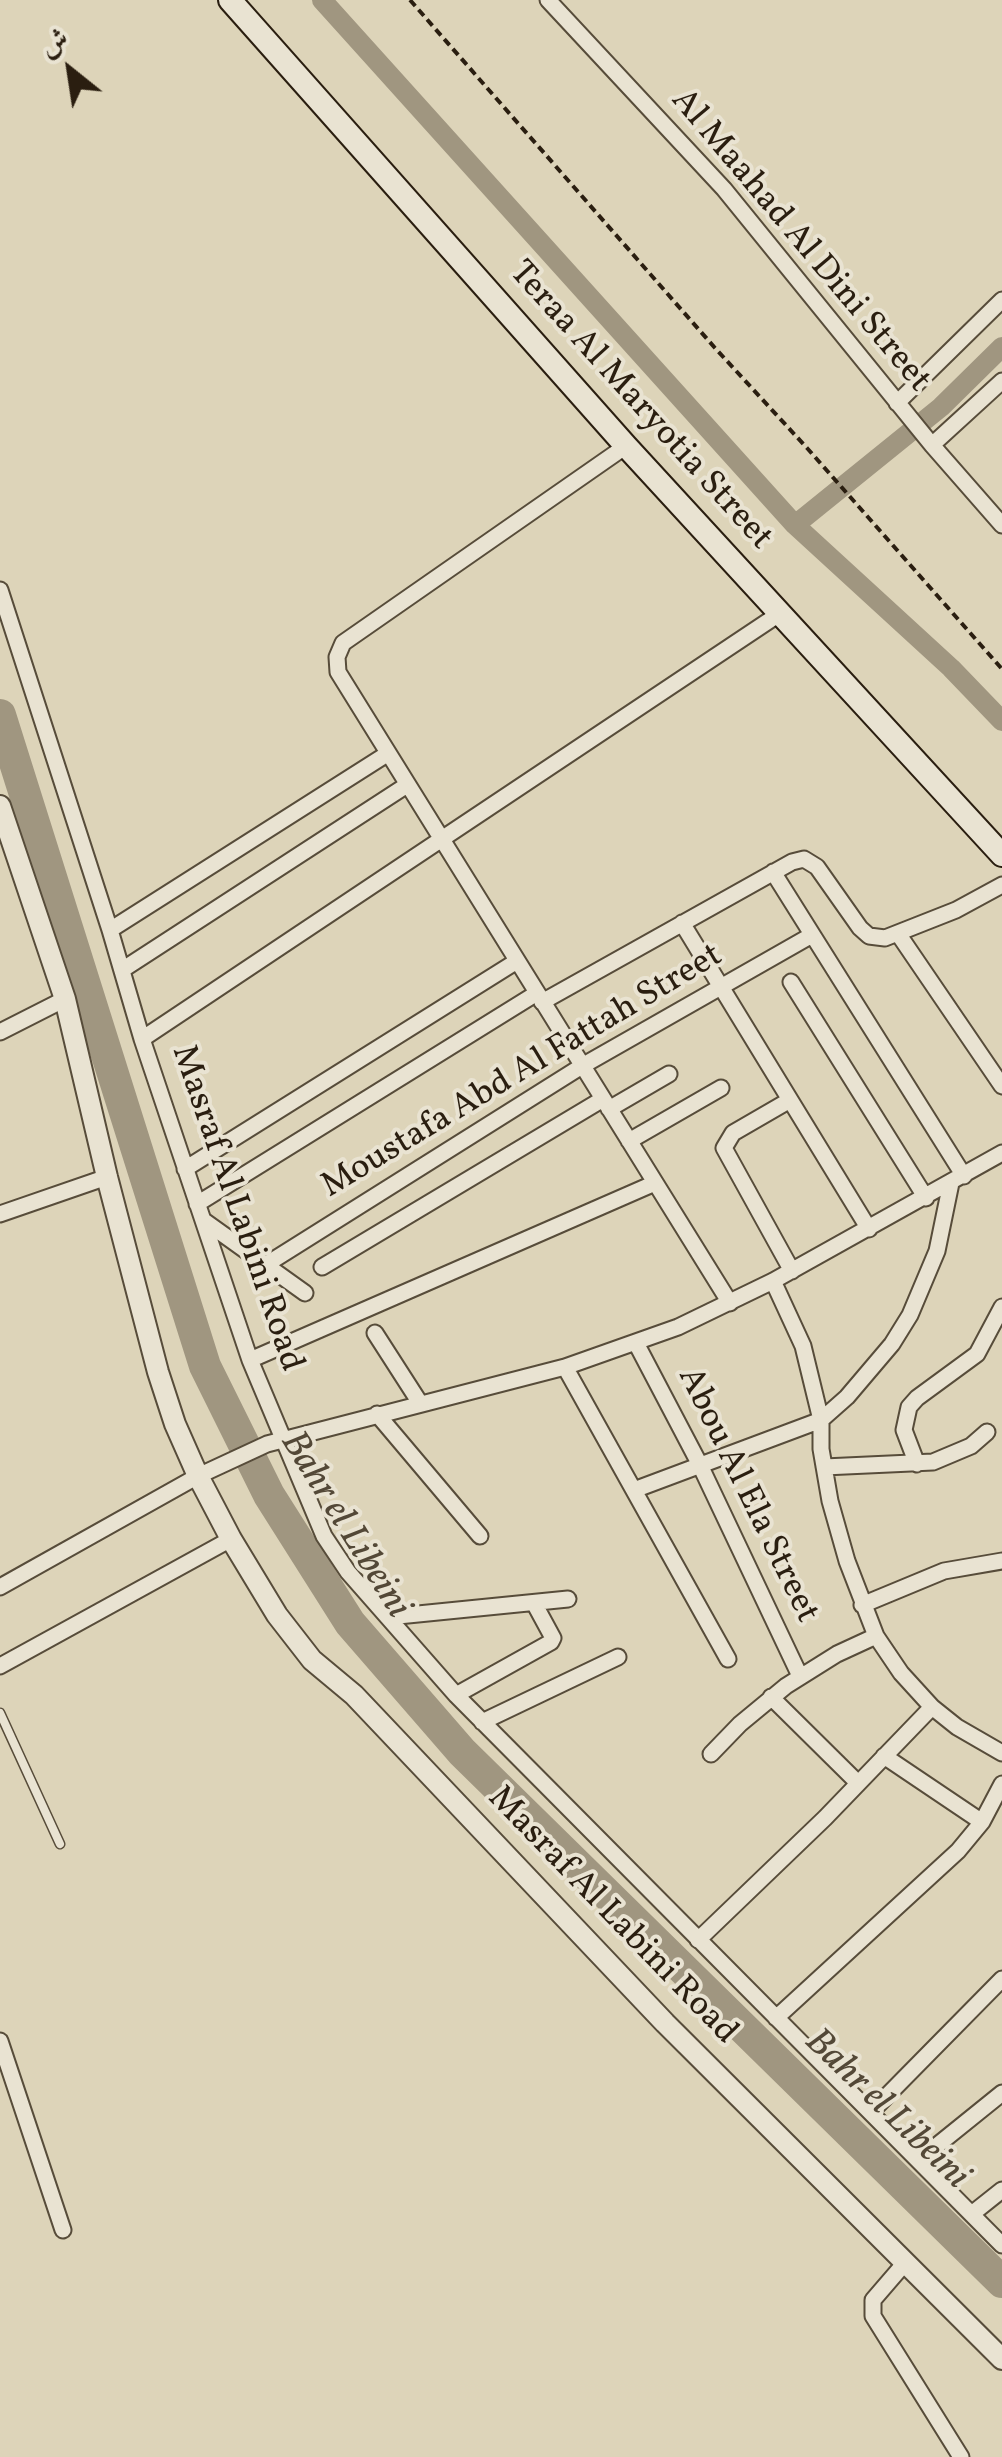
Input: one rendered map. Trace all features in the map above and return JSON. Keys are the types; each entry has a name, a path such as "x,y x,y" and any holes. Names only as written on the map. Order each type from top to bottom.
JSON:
{"main road":[{"name":"Teraa Al Maryotia Street","path":"230,0 626,446 1002,855"}],"street":[{"name":"Al Maahad Al Dini Street","path":"548,0 724,189 1002,526"},
{"path":"898,403 1002,300"},
{"path":"932,445 1002,380"},
{"path":"626,446 343,642 337,657 338,672 730,1303"},
{"name":"Masraf Al Labini Road","path":"0,590 142,1039 250,1360 324,1536 348,1572 482,1722 1002,2245"},
{"path":"142,1039 778,614"},
{"path":"110,930 387,754"},
{"path":"122,970 406,785"},
{"name":"Masraf Al Labini Road","path":"2,819 64,998 158,1372 198,1476 277,1615 312,1660 354,1695 665,2023 1002,2360"},
{"path":"305,1293 200,1212 540,998 772,872 804,859 817,867 869,936 899,934 956,910 1002,884"},
{"path":"634,1490 821,1420 870,1372 910,1315 937,1251 958,1180 772,872"},
{"path":"682,923 869,1229"},
{"path":"899,934 1002,1086"},
{"name":"Moustafa Abd Al Fattah Street","path":"266,1264 582,1066 812,935"},
{"path":"186,1168 517,961"},
{"path":"791,982 926,1198"},
{"path":"0,1032 64,998"},
{"path":"322,1267 606,1104 669,1074"},
{"path":"629,1141 721,1088"},
{"path":"790,1100 728,1137 724,1148 792,1272"},
{"path":"0,1587 198,1476 282,1439 565,1367 636,1343 730,1303 1002,1153"},
{"path":"0,1214 108,1177"},
{"path":"250,1360 655,1183"},
{"path":"773,1282 803,1346 821,1420 824,1468 837,1528 876,1636 901,1674 932,1707 957,1728 1002,1754"},
{"path":"918,1464 904,1430 910,1407 977,1354 1002,1307"},
{"path":"375,1334 420,1403"},
{"name":"Abou Al Ela Street","path":"636,1343 699,1463 800,1676"},
{"path":"565,1367 728,1660"},
{"path":"377,1414 480,1536"},
{"path":"824,1468 918,1464 953,1456 988,1432"},
{"path":"0,1666 231,1539"},
{"path":"862,1605 944,1571 1002,1561"},
{"path":"388,1616 568,1599"},
{"path":"456,1694 552,1642 534,1602"},
{"path":"711,1754 771,1697 800,1676 876,1636"},
{"path":"482,1722 618,1656"},
{"path":"771,1697 858,1783"},
{"path":"698,1940 932,1707"},
{"path":"884,1756 982,1822"},
{"path":"776,2018 958,1850 982,1822 1002,1784"},
{"path":"871,2112 1002,1979"},
{"path":"0,2041 63,2230"},
{"path":"919,2160 1002,2093"},
{"path":"973,2213 1002,2190"},
{"path":"904,2264 873,2300 873,2316 962,2457"}],"lane":[{"path":"0,1713 60,1844"}],"path":[{"path":"410,0 1002,669"}],"waterway":[{"path":"322,0 795,525 951,668 1002,721"},
{"path":"795,525 941,407 1002,347"},
{"name":"Bahr el Libeini","path":"0,715 205,1366 269,1495 350,1623 462,1752 1002,2282"}]}
